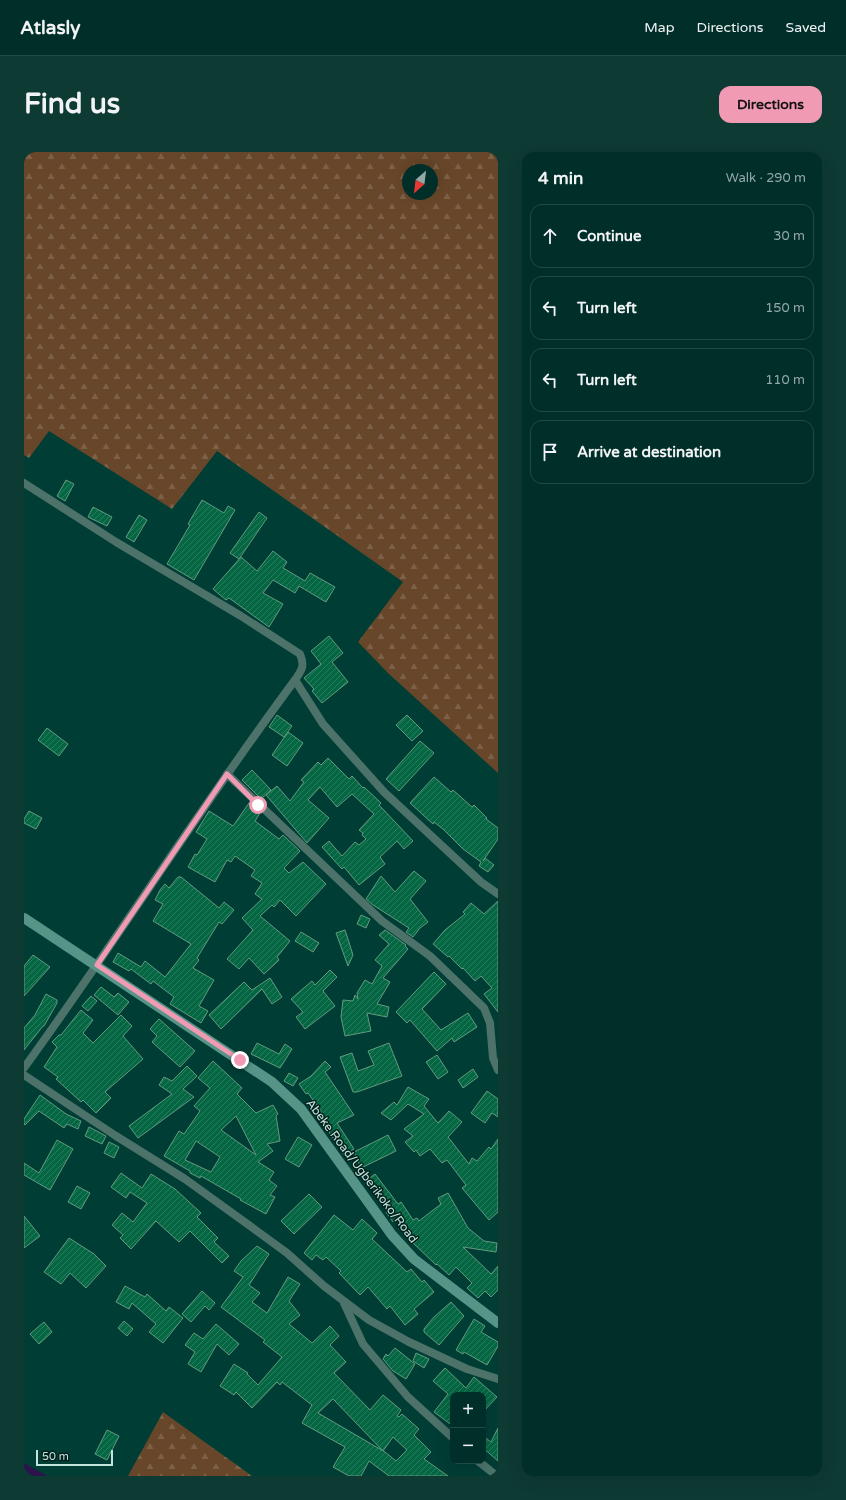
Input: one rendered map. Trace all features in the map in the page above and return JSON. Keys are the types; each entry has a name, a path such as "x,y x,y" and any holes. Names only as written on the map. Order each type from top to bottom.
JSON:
{"street":[{"path":"24,483 116,542 241,616 300,654 303,660 302,669 295,680 227,774 97,965 24,1068"},
{"path":"295,680 323,724 384,792 481,882 498,894"},
{"path":"227,774 382,921 430,956 484,1008 490,1023 493,1058 498,1070"},
{"name":"Abeke Road/Ugberikoko/Road","path":"24,918 272,1082 301,1109 392,1235 414,1259 498,1323"},
{"path":"24,1075 116,1136 185,1179 222,1205 287,1253 324,1286 369,1320 408,1342 467,1369 498,1379"},
{"path":"342,1300 363,1344 408,1397 450,1435"},
{"path":"482,1464 497,1476"}],"green space":[{"path":"24,152 498,152 498,773 389,674 358,642 403,582 217,451 172,509 49,431 29,458 24,455"},
{"path":"163,1412 252,1476 128,1476"}],"shaded area":[{"path":"24,1463 47,1476 24,1476"}],"building":[{"path":"66,480 74,484 65,501 57,496"},
{"path":"202,500 224,513 228,506 235,510 194,580 167,564 190,525 188,524"},
{"path":"93,507 112,517 107,526 88,517"},
{"path":"259,512 267,518 239,559 230,553"},
{"path":"139,515 147,520 134,542 126,537"},
{"path":"273,551 287,562 283,568 305,581 310,573 335,587 326,602 299,586 295,593 273,580 263,593 283,604 269,627 229,598 226,600 213,589 241,557 257,571"},
{"path":"329,636 343,653 332,662 348,682 322,703 312,691 314,689 304,678 321,664 311,651"},
{"path":"277,715 292,726 284,737 269,727"},
{"path":"407,715 423,731 412,741 396,725"},
{"path":"47,728 68,744 59,756 38,740"},
{"path":"288,732 303,743 287,766 272,755"},
{"path":"420,741 434,753 399,791 386,779"},
{"path":"328,758 349,779 352,776 363,788 364,787 381,803 379,805 413,841 404,849 397,841 380,857 385,864 359,885 344,867 342,869 322,847 329,841 342,856 355,842 359,845 366,839 362,835 363,833 359,830 374,814 352,794 337,807 320,787 308,800 329,818 307,843 266,795 277,786 290,801 304,782 301,780 318,762 321,765"},
{"path":"252,770 271,790 261,799 242,780"},
{"path":"434,777 451,792 453,790 472,807 474,805 487,818 486,819 498,828 498,839 485,858 494,865 488,872 479,866 481,862 463,849 443,829 434,822 433,824 410,803"},
{"path":"249,803 253,807 252,808 260,813 255,821 279,839 283,835 300,851 284,868 289,873 303,862 326,884 296,916 280,900 274,907 272,905 260,916 290,941 277,957 279,960 264,974 249,958 239,969 227,959 253,930 242,918 262,899 255,894 262,883 251,876 255,870 235,856 231,862 227,860 215,882 188,867 195,854 197,855 207,839 196,832 209,811 233,826"},
{"path":"29,811 42,818 36,829 24,823 24,819"},
{"path":"414,871 426,881 410,899 428,922 420,928 413,937 406,932 409,928 366,899 381,876 395,892"},
{"path":"178,877 181,877 219,908 224,902 234,910 222,924 219,922 197,958 199,960 193,968 214,980 199,1006 208,1011 201,1023 170,1004 174,997 153,981 151,984 131,969 129,971 113,962 118,953 141,967 145,961 165,977 191,944 153,921 163,904 155,900 160,890 165,884 169,888"},
{"path":"498,901 498,1012 484,994 492,988 481,976 475,981 463,968 462,969 449,956 448,957 433,944 445,930 465,914 463,912 471,903 484,914"},
{"path":"361,915 370,919 366,928 357,924"},
{"path":"345,930 353,955 348,966 336,933"},
{"path":"385,930 406,945 405,946 408,949 383,978 390,982 377,1004 389,1007 387,1017 367,1013 371,1031 345,1036 341,1017 343,1000 353,1001 355,995 358,999 357,993 365,980 372,984 382,966 375,960 389,944 379,935"},
{"path":"301,932 319,943 313,952 295,941"},
{"path":"33,955 50,967 24,996 24,966"},
{"path":"330,970 337,977 323,991 335,1006 305,1029 296,1017 303,1012 291,999 312,981 315,985"},
{"path":"434,972 446,984 422,1009 441,1030 468,1013 477,1027 454,1042 452,1038 437,1051 410,1020 407,1023 396,1012"},
{"path":"270,978 282,997 272,1004 262,989 221,1029 209,1015 244,982 252,990"},
{"path":"101,987 114,997 118,993 129,1002 118,1015 94,995"},
{"path":"46,994 57,1000 57,1003 44,1026 24,1050 24,1028 35,1015"},
{"path":"91,996 97,1001 88,1011 82,1006"},
{"path":"81,1010 93,1020 83,1033 93,1043 121,1015 132,1026 123,1036 143,1059 105,1092 111,1098 96,1113 83,1100 81,1102 56,1079 58,1077 44,1067 57,1047 52,1042 59,1035 61,1035"},
{"path":"159,1019 195,1051 180,1067 152,1042 157,1036 150,1029"},
{"path":"257,1043 279,1054 285,1044 292,1049 280,1068 251,1054"},
{"path":"389,1043 402,1076 357,1092 353,1092 340,1057 352,1053 358,1071 374,1065 368,1051"},
{"path":"437,1055 448,1072 438,1079 426,1062"},
{"path":"213,1061 242,1088 237,1094 256,1113 273,1105 278,1114 276,1116 280,1141 267,1144 273,1151 258,1162 274,1172 269,1180 277,1186 270,1195 275,1197 266,1214 201,1176 200,1178 190,1173 190,1171 164,1156 179,1131 184,1134 200,1111 194,1106 210,1088 198,1078","holes":["236,1116 256,1155 221,1130","196,1141 220,1157 211,1172 185,1160"]},
{"path":"325,1061 331,1067 325,1072 354,1115 337,1123 354,1149 344,1155 330,1134 321,1111 308,1093 306,1094 299,1084 311,1076"},
{"path":"187,1066 197,1076 183,1089 194,1097 138,1138 129,1126 172,1094 159,1085 164,1077 172,1081"},
{"path":"473,1069 478,1077 463,1088 458,1080"},
{"path":"289,1073 298,1078 293,1086 284,1081"},
{"path":"408,1087 429,1099 424,1106 438,1123 449,1111 462,1122 448,1137 469,1164 472,1158 477,1161 489,1147 491,1149 498,1139 498,1212 489,1220 462,1188 466,1185 447,1160 442,1163 430,1149 420,1156 416,1150 414,1152 405,1142 413,1136 404,1129 424,1114 408,1104 391,1120 381,1113 394,1102 397,1105"},
{"path":"487,1091 498,1099 498,1117 492,1113 485,1123 471,1113"},
{"path":"40,1095 66,1114 81,1121 78,1129 67,1124 64,1128 39,1111 25,1125 24,1119"},
{"path":"89,1127 106,1136 102,1144 85,1136"},
{"path":"388,1135 396,1151 361,1168 354,1152"},
{"path":"298,1137 312,1145 299,1167 285,1159"},
{"path":"57,1140 73,1149 50,1190 24,1175 24,1163 39,1173"},
{"path":"109,1142 119,1147 114,1158 104,1153"},
{"path":"121,1173 142,1188 151,1174 175,1189 201,1213 197,1217 218,1238 214,1242 229,1256 222,1263 190,1231 179,1242 156,1221 131,1249 120,1238 123,1235 112,1225 122,1213 133,1222 147,1203 130,1192 126,1198 111,1187"},
{"path":"375,1174 398,1204 401,1202 413,1220 417,1218 419,1221 441,1204 438,1198 448,1193 468,1228 484,1241 497,1243 496,1252 463,1247 491,1274 498,1266 498,1290 491,1297 485,1291 478,1298 467,1288 472,1283 456,1267 449,1275 437,1264 436,1265 411,1241 397,1219 393,1222 386,1212 390,1210 367,1180"},
{"path":"77,1186 90,1193 81,1209 68,1202"},
{"path":"309,1194 322,1207 294,1234 281,1221"},
{"path":"334,1215 353,1230 362,1219 377,1233 372,1239 407,1272 411,1269 422,1282 424,1280 434,1292 414,1309 418,1314 405,1325 390,1306 387,1309 368,1287 360,1295 339,1273 341,1271 326,1257 323,1260 316,1255 312,1260 304,1253"},
{"path":"24,1216 40,1236 24,1248"},
{"path":"69,1238 94,1254 106,1266 86,1288 70,1273 61,1284 44,1272"},
{"path":"257,1246 269,1254 249,1285 260,1293 252,1302 267,1313 288,1277 300,1284 289,1301 300,1315 289,1324 312,1343 330,1326 339,1336 330,1345 346,1362 334,1373 370,1410 383,1395 401,1410 397,1416 399,1417 402,1414 419,1429 414,1435 431,1452 424,1459 448,1476 389,1476 369,1461 361,1476 349,1476 333,1467 345,1447 302,1423 312,1405 282,1382 280,1385 277,1382 252,1408 236,1392 234,1395 220,1386 234,1364 248,1373 247,1374 258,1385 282,1357 263,1342 265,1340 221,1307 243,1277 234,1271 241,1261","holes":["333,1399 383,1451 318,1413","393,1437 407,1450 396,1461 383,1451"]},
{"path":"125,1286 145,1297 147,1294 166,1311 169,1307 183,1318 163,1343 149,1332 156,1324 132,1303 129,1309 116,1302"},
{"path":"202,1291 215,1303 209,1310 205,1306 191,1322 182,1314"},
{"path":"451,1302 464,1316 439,1345 424,1332 424,1329 434,1317"},
{"path":"474,1319 485,1326 481,1332 498,1342 498,1346 487,1365 464,1352 463,1354 456,1350"},
{"path":"124,1321 133,1329 127,1336 118,1328"},
{"path":"44,1322 52,1332 39,1344 30,1334"},
{"path":"216,1324 239,1344 229,1355 217,1344 201,1372 188,1364 195,1352 185,1345 194,1333 203,1339"},
{"path":"395,1348 415,1364 406,1379 393,1371 383,1359 386,1354 388,1356"},
{"path":"416,1353 429,1359 424,1368 413,1361"},
{"path":"445,1368 466,1388 474,1377 497,1397 486,1409 486,1392 450,1392 450,1424 434,1412 448,1394 433,1381"},
{"path":"498,1428 498,1461 486,1451 486,1438 491,1442"},
{"path":"107,1430 119,1436 107,1460 95,1454"}],"route":[{"path":"240,1060 97,965 227,774 258,805"}]}
